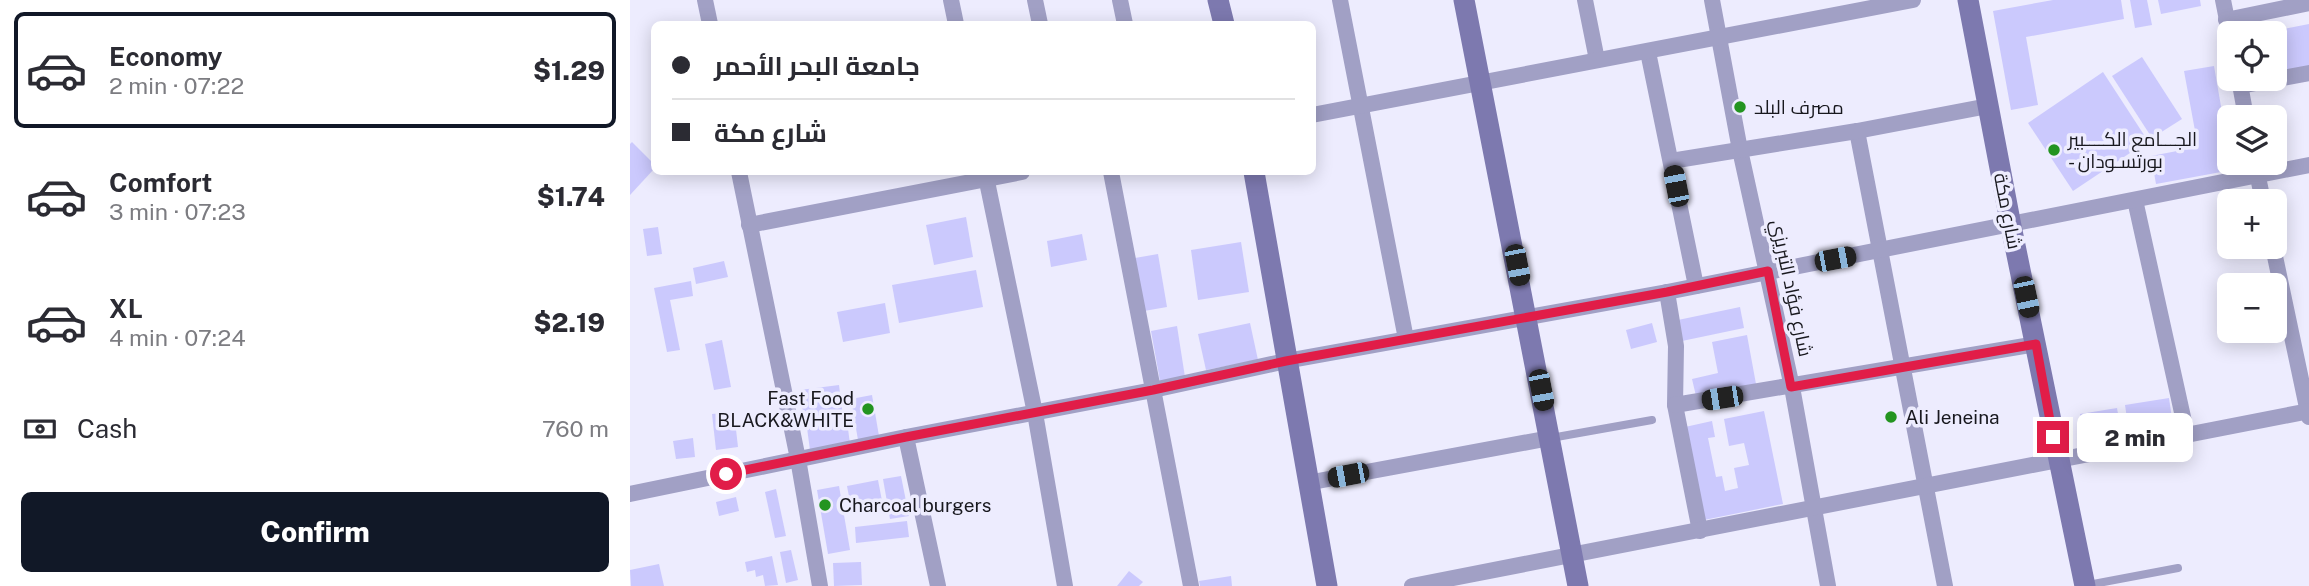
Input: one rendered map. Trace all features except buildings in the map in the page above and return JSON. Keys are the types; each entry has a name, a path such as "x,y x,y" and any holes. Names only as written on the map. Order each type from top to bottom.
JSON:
{"street":[{"path":"705,0 709,21"},
{"path":"951,0 955,21"},
{"path":"1035,0 1039,21"},
{"path":"1120,0 1124,21"},
{"path":"1218,0 1223,21"},
{"path":"1340,0 1406,339"},
{"path":"1464,0 1578,586"},
{"path":"1585,0 1597,60"},
{"name":"شارع فؤاد التبريزي","path":"1712,0 1740,150 1791,387 1828,586"},
{"path":"1316,114 1913,0"},
{"name":"شارع مكة","path":"1968,0 2084,586"},
{"path":"2222,0 2227,21"},
{"path":"2248,21 2309,3"},
{"path":"1648,52 1696,286"},
{"path":"2287,76 2309,73"},
{"path":"1671,161 1857,131 1988,106"},
{"path":"1857,131 1945,586"},
{"path":"2287,167 2309,165"},
{"path":"739,175 798,459 820,586"},
{"path":"749,225 986,175 1035,413 1065,586"},
{"path":"1112,175 1191,586"},
{"path":"1255,175 1326,586"},
{"path":"630,494 1286,361 2011,226 2134,200 2232,175"},
{"path":"2134,200 2187,435"},
{"path":"1412,586 2309,413 2276,259"},
{"path":"1667,292 1676,346 1675,405 1700,531"},
{"path":"1675,405 2036,344"},
{"path":"906,437 937,586"},
{"path":"1307,483 1550,438"}],"lane":[{"path":"1550,438 1652,419"},
{"path":"2084,586 2178,568"}],"place":[{"name":"مصرف البلد","path":"1740,107"},
{"name":"الجـــامع الكــــبير - بورتسـودان","path":"2054,150"},
{"name":"Fast Food BLACK&WHITE","path":"868,409"},
{"name":"Ali Jeneina","path":"1891,417"},
{"name":"Charcoal burgers","path":"825,505"}],"route":[{"path":"726,474 1153,390 1286,361 1667,292 1768,271 1791,387 2036,344 2053,437"}]}
